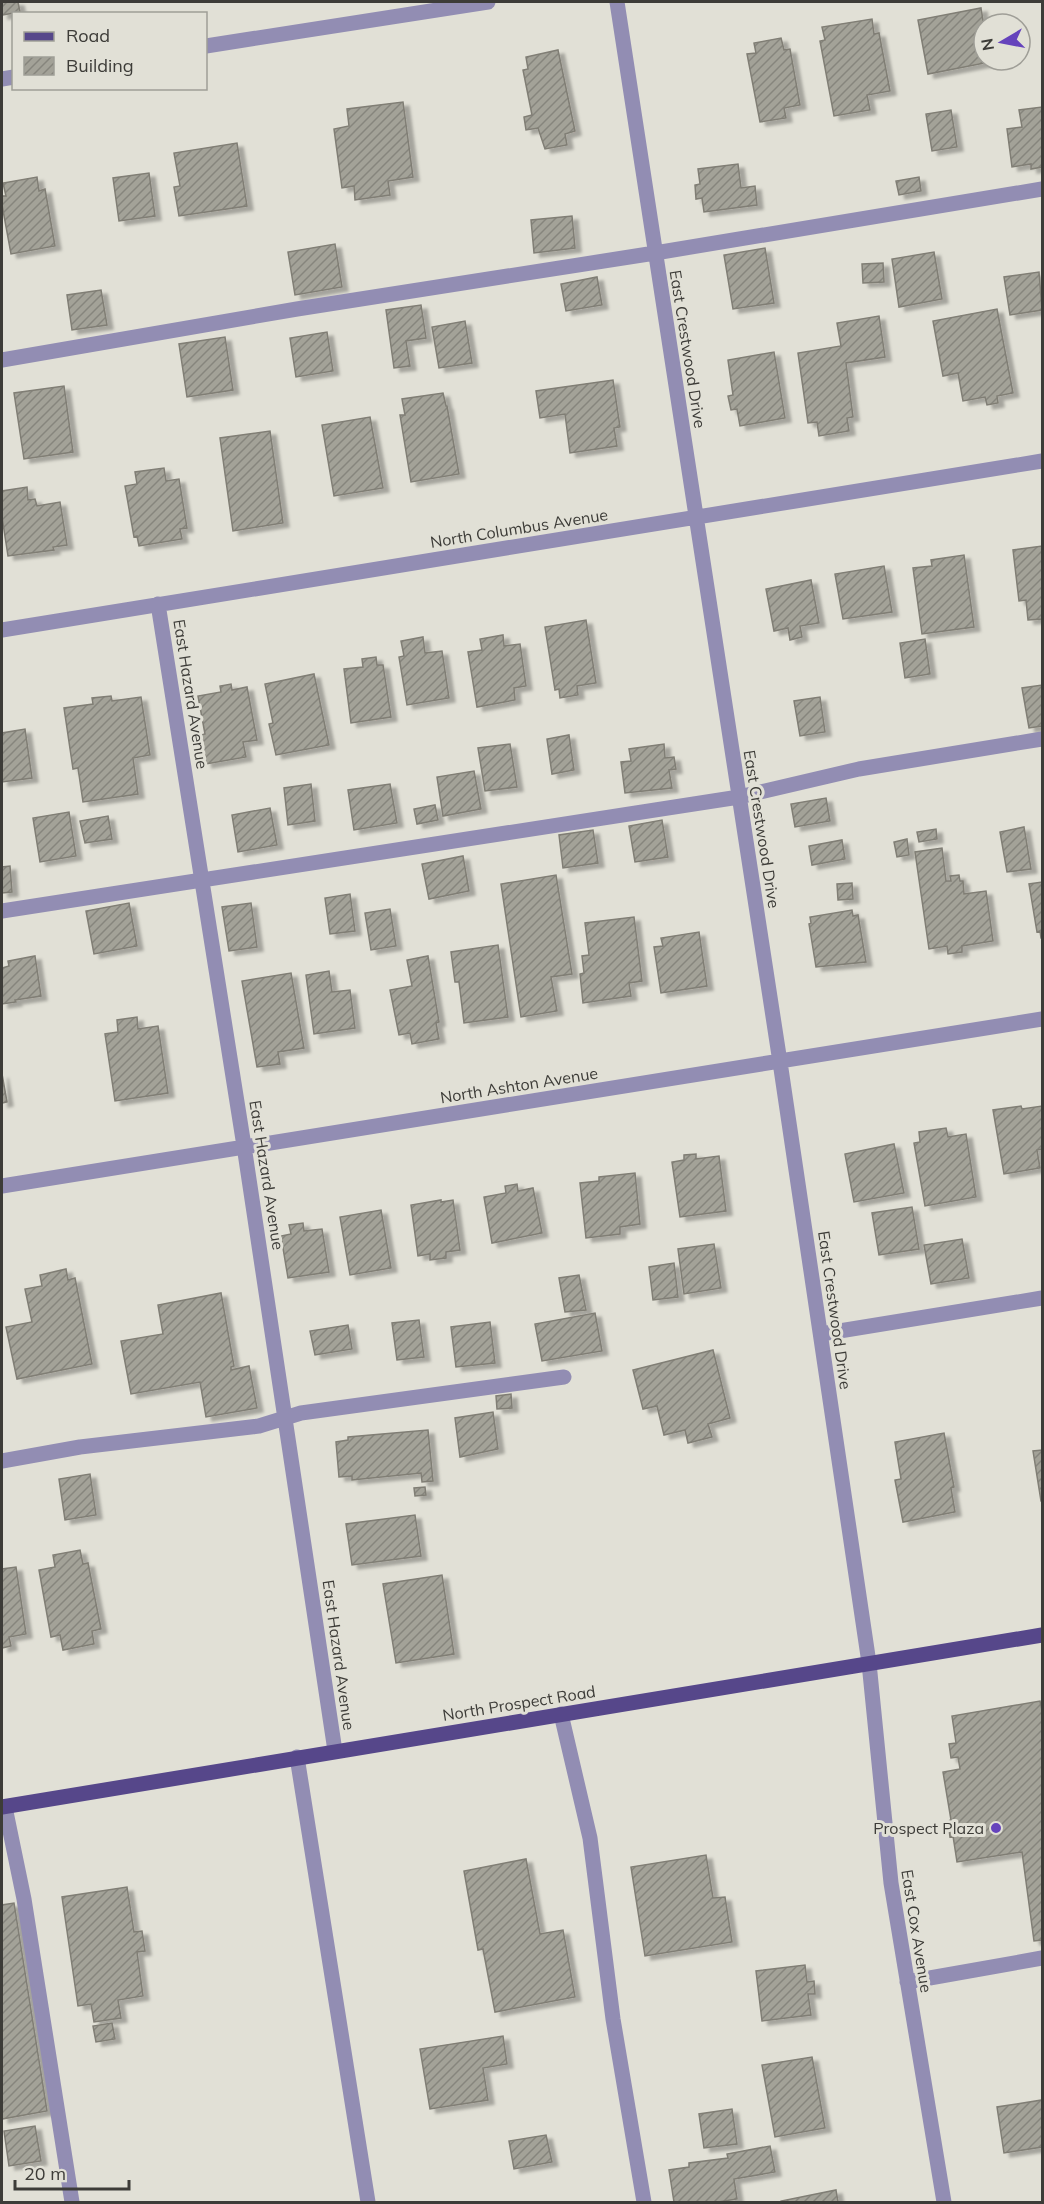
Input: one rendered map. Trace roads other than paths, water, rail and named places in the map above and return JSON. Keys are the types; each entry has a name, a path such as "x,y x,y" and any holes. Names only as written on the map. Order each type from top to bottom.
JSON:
{"main road":[{"name":"North Prospect Road","path":"3,1807 1042,1635"}],"street":[{"path":"207,46 488,2"},
{"name":"East Crestwood Drive","path":"617,2 780,1062 869,1663"},
{"path":"2,360 297,309 1042,189"},
{"name":"North Columbus Avenue","path":"2,630 1042,461"},
{"name":"East Hazard Avenue","path":"158,604 244,1146 335,1751"},
{"path":"2,911 739,797 859,769 1042,739"},
{"name":"North Ashton Avenue","path":"2,1186 1042,1019"},
{"path":"821,1335 1042,1298"},
{"path":"2,1461 80,1447 259,1426 301,1413 564,1377"},
{"name":"East Cox Avenue","path":"869,1663 891,1883 944,2202"},
{"path":"561,1714 590,1838 613,2019 644,2202"},
{"path":"297,1757 368,2202"},
{"path":"3,1807 24,1899 72,2202"},
{"path":"907,1982 1042,1959"}],"place":[{"name":"Prospect Plaza","path":"996,1828"}]}
